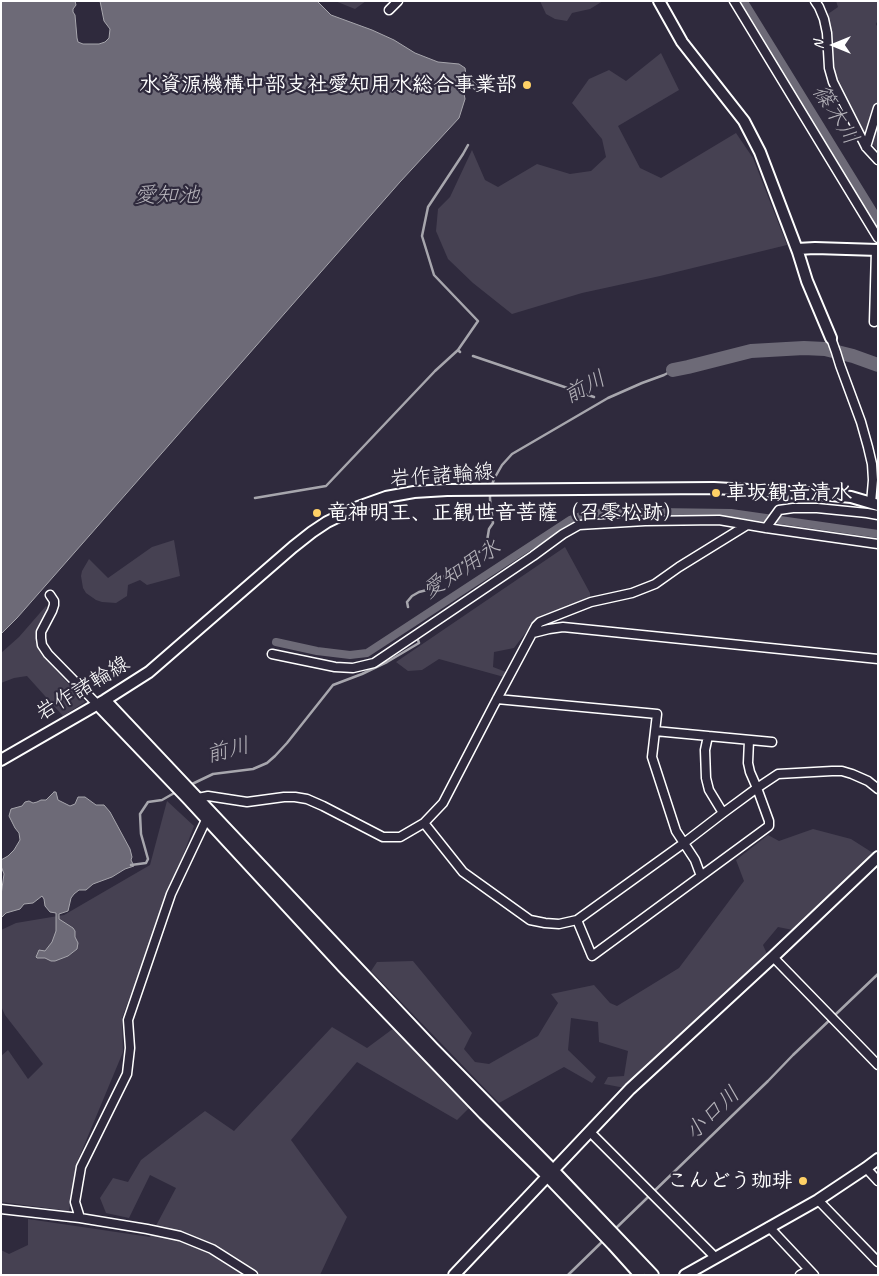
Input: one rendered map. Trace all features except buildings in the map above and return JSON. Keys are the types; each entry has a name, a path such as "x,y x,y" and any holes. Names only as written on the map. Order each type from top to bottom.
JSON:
{"street":[{"path":"389,10 398,1"},
{"path":"659,1 682,42 744,121 760,152 861,422 872,472 874,504"},
{"path":"734,1 878,238"},
{"path":"815,1 824,19 830,68 834,82 866,147 878,160"},
{"path":"866,147 878,108"},
{"path":"797,248 877,250 874,322"},
{"name":"岩作諸輪線","path":"1,760 149,672 293,546 312,532 358,506 386,497 425,491 714,488 851,497 874,504"},
{"path":"766,528 779,510 793,508 817,508 878,515"},
{"path":"272,654 335,667 353,668 374,663 579,525 645,521 719,520 878,544"},
{"path":"198,798 208,796 247,802 284,797 307,799 383,837 400,837 424,823 443,802 536,626 540,622 591,602 655,584 747,525"},
{"path":"50,595 54,600 54,604 40,638 48,654 101,702 198,798 586,1211 653,1275"},
{"path":"533,633 563,627 878,659"},
{"path":"497,699 657,714 652,757 676,831 695,860 701,876"},
{"path":"101,702 206,820 478,1108 551,1174"},
{"path":"655,731 772,742"},
{"path":"708,736 705,750 706,778 709,790 723,812"},
{"path":"577,920 592,956 769,826 769,821 750,772 748,763 749,740"},
{"path":"424,823 463,872 530,920 560,924 577,920 684,843 723,812 778,774 842,771 868,781 878,789"},
{"path":"80,1218 75,1202 81,1167 127,1074 130,1048 128,1020 172,894 206,820"},
{"path":"454,1275 630,1089 878,857"},
{"path":"773,957 878,1065"},
{"path":"590,1132 715,1257"},
{"path":"685,1275 818,1200 878,1159"},
{"path":"866,1168 878,1180"},
{"path":"818,1200 878,1262"},
{"path":"1,1209 80,1218 180,1236 212,1249 253,1275"},
{"path":"769,1227 812,1272 800,1275"},
{"path":"617,1242 640,1275"}],"shaded area":[{"path":"335,1 366,1 355,9"},
{"path":"540,1 603,1 590,9 572,13 567,21 555,19 546,14"},
{"path":"836,1 878,1 878,20 876,24 878,28 878,151 858,124 834,75 828,14 838,7"},
{"path":"661,53 679,90 618,126 640,168 661,178 736,133 753,158 787,245 582,293 512,314 473,283 448,259 436,231 438,209 450,197 472,150 485,180 498,187 537,164 570,174 591,171 606,157 602,139 572,103 589,79 609,70 626,81"},
{"path":"174,540 180,576 147,585 140,580 128,585 127,596 116,603 96,600 86,593 83,588 82,571 89,559 108,578 152,547"},
{"path":"565,547 590,593 590,597 534,622 514,648 494,652 493,667 506,672 504,677 439,659 422,670 408,671 396,662"},
{"path":"46,606 48,611 40,626 37,638 38,648 42,655 85,702 63,716 27,676 1,683 1,653 19,637"},
{"path":"167,801 194,826 122,1018 123,1052 78,1160 69,1211 1,1202 1,1056 8,1050 28,1079 43,1064 5,1015 1,1006 1,930 16,923 64,915 150,865"},
{"path":"813,829 851,839 873,853 793,930 778,927 763,945 767,954 625,1088 604,1084 608,1077 624,1076 628,1051 599,1042 598,1022 571,1018 568,1050 596,1077 592,1083 564,1067 499,1103 371,971 377,962 413,961 472,1033 464,1049 475,1062 489,1064 538,1036 558,1003 551,994 594,985 610,1003 617,1006 679,968 744,881 736,860 768,835 779,841"},
{"path":"332,1027 367,1048 394,1028 470,1107 457,1120 357,1062 291,1140 347,1217 320,1275 1,1275 1,1250 9,1254 28,1245 28,1219 150,1237 176,1188 150,1175 129,1218 106,1213 100,1198 113,1178 128,1182 141,1160 205,1111 234,1131"}],"water":[{"name":"愛知池","path":"1,1 75,1 76,5 73,12 78,42 83,44 99,44 109,38 110,29 104,21 100,1 317,1 331,15 372,30 394,40 415,53 438,62 459,64 465,68 466,75 480,88 477,92 465,81 463,88 465,99 459,118 400,182 1,634"},
{"path":"56,792 58,800 70,806 75,804 78,797 85,797 96,805 104,805 110,812 130,849 131,860 134,866 93,884 86,890 79,890 74,894 68,911 59,914 59,919 75,931 78,943 77,949 68,956 51,961 36,957 39,950 45,951 52,942 56,931 56,913 50,912 45,906 42,896 33,903 24,904 20,909 6,913 1,918 1,895 4,874 1,860 14,850 20,840 19,833 9,816 11,809 22,806 25,802 33,803 46,800"}],"waterway":[{"name":"篠木川","path":"740,1 878,225"},
{"path":"458,350 478,321 434,275 422,236 428,207 468,145"},
{"name":"前川","path":"673,370 751,351 804,348 825,349 878,365"},
{"path":"255,498 326,486 435,371 458,350 460,352"},
{"path":"473,356 594,397"},
{"name":"前川","path":"491,488 502,465 512,454 608,398 673,370"},
{"name":"前川","path":"408,607 407,602 412,596 427,590 457,566 482,550 493,523 490,493"},
{"name":"愛知用水","path":"276,642 317,651 350,655 367,653 570,520 589,513 731,513 878,534"},
{"name":"前川","path":"190,785 213,774 253,769 267,763 287,743 333,685 387,662 419,643 418,640"},
{"name":"前川","path":"131,865 146,863 148,859 141,834 140,814 148,802 162,800 176,792"},
{"name":"小口川","path":"614,1230 878,974"},
{"name":"小口川","path":"568,1275 605,1239"}],"place":[{"name":"水資源機構中部支社愛知用水総合事業部","path":"527,85"},
{"name":"車坂観音清水","path":"716,493"},
{"name":"竜神明王、正観世音菩薩（召零松跡）","path":"317,513"},
{"name":"こんどう珈琲","path":"803,1181"}]}
